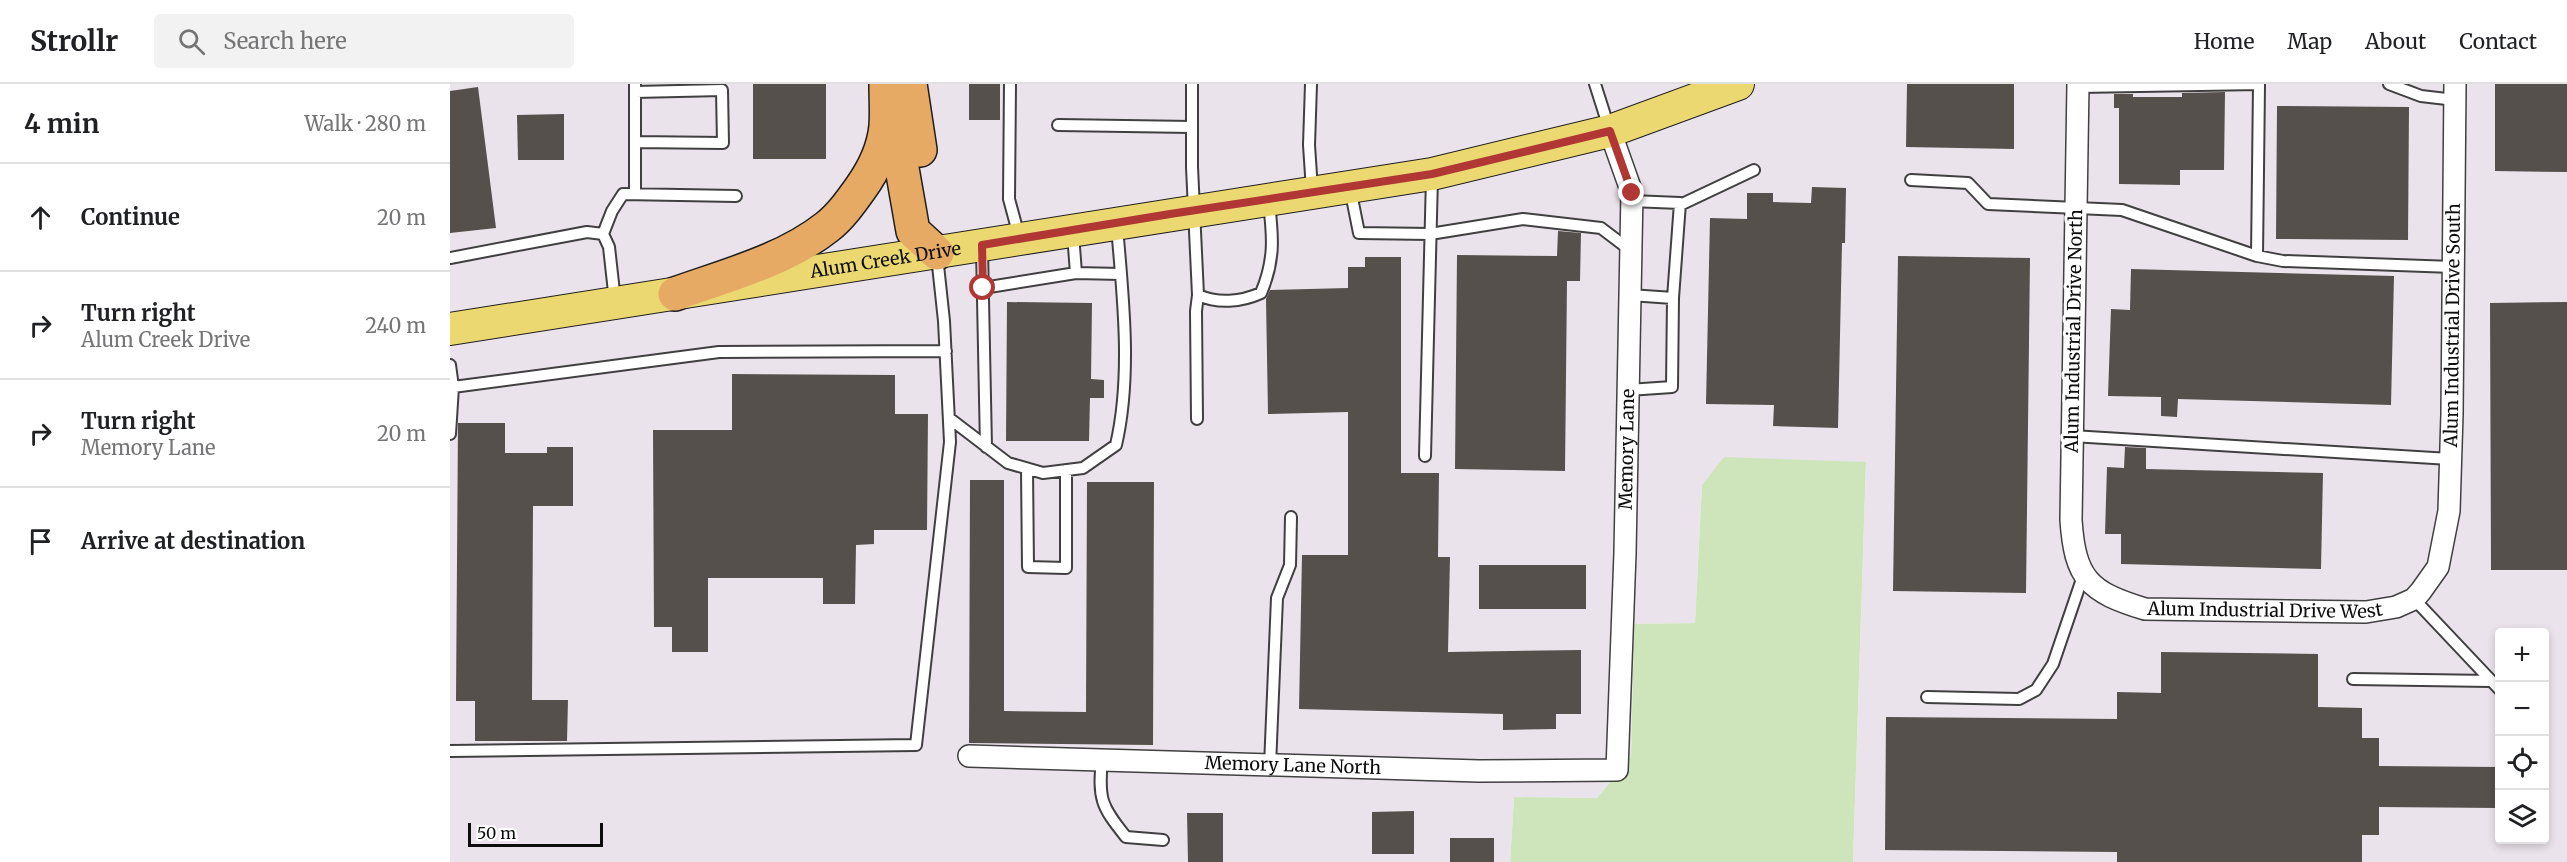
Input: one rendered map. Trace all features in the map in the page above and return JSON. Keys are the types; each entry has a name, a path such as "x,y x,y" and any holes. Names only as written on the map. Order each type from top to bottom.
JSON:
{"highway":[{"path":"887,84 913,231 937,253"},
{"path":"675,294 764,261 805,242 828,227 849,204 868,177 879,153 886,127 887,84"},
{"path":"910,84 937,253"}],"main road":[{"name":"Alum Creek Drive","path":"450,329 1432,174 1610,131 1738,84"}],"street":[{"name":"Alum Industrial Drive North","path":"2078,86 2071,520 2073,549 2083,576"},
{"name":"Alum Industrial Drive South","path":"2414,599 2438,567 2449,511 2455,92"},
{"name":"Memory Lane","path":"1610,131 1632,193 1617,770"},
{"name":"Alum Industrial Drive West","path":"2083,576 2111,599 2145,609 2366,612 2396,607 2414,599"},
{"name":"Memory Lane North","path":"969,756 1479,771 1617,770"}],"lane":[{"path":"1010,84 1009,199 1020,239"},
{"path":"1192,84 1198,296 1196,311 1197,419"},
{"path":"1311,84 1309,145 1313,193"},
{"path":"1595,84 1610,131"},
{"path":"2389,84 2421,96 2455,92"},
{"path":"2078,86 2259,85 2257,256"},
{"path":"634,142 723,143 722,90 635,88 634,142 634,193"},
{"path":"1058,124 1192,127"},
{"path":"1680,205 1754,170"},
{"path":"1425,456 1432,174"},
{"path":"1911,180 1968,183 1988,204 2122,210 2257,256 2283,261 2453,267"},
{"path":"1350,188 1359,233 1430,234 1523,219 1601,228 1630,250"},
{"path":"615,303 609,247 603,234 612,211 623,194 736,196"},
{"path":"1198,296 1213,300 1233,301 1261,293 1270,266 1273,244 1269,200"},
{"path":"1632,201 1680,203 1680,205"},
{"path":"1628,390 1672,387 1673,298 1680,205"},
{"path":"949,418 1008,463 1043,473 1083,468 1116,445 1123,414 1123,297 1117,223"},
{"path":"1073,230 1076,273"},
{"path":"450,258 587,232 603,234"},
{"path":"982,245 986,447"},
{"path":"450,751 916,745 950,442 946,351 937,253"},
{"path":"983,288 1076,273 1121,274"},
{"path":"1629,296 1673,298"},
{"path":"453,387 719,352 946,351"},
{"path":"450,365 453,387 450,434"},
{"path":"2072,436 2450,459"},
{"path":"1028,469 1028,567 1066,568 1066,470"},
{"path":"1270,766 1276,598 1290,565 1291,517"},
{"path":"1927,697 2019,699 2036,690 2053,664 2083,576"},
{"path":"2414,599 2495,686"},
{"path":"2353,679 2491,681"},
{"path":"1102,759 1099,786 1107,814 1126,837 1163,840"}],"shaded area":[{"path":"450,84 2567,84 2567,862 1853,862 1866,462 1702,485 1695,623 1634,624 1631,757 1597,798 1514,797 1510,862 450,862"}],"green space":[{"path":"1724,457 1866,462 1853,862 1510,862 1514,797 1597,798 1631,757 1634,624 1695,623 1702,485"}],"building":[{"path":"753,84 826,84 826,159 753,159"},
{"path":"969,84 1000,84 1000,120 969,120"},
{"path":"1907,84 2014,84 2014,149 1906,147"},
{"path":"2495,84 2567,84 2567,172 2495,171"},
{"path":"478,87 496,228 450,233 450,91"},
{"path":"2225,92 2224,170 2180,170 2180,185 2119,184 2119,108 2114,108 2114,94 2133,94 2133,97 2182,97 2182,93"},
{"path":"2277,106 2409,107 2408,240 2276,239"},
{"path":"564,114 564,160 518,160 517,115"},
{"path":"1812,187 1846,188 1845,243 1842,243 1838,428 1773,426 1774,405 1706,404 1710,218 1747,219 1747,193 1773,193 1773,202 1811,203"},
{"path":"1558,231 1581,233 1580,281 1567,281 1565,471 1455,469 1457,255 1557,256"},
{"path":"1898,256 2030,258 2026,593 1893,591"},
{"path":"1365,257 1401,257 1401,473 1439,473 1438,557 1450,557 1448,652 1581,650 1581,714 1556,714 1556,729 1503,730 1503,714 1299,709 1302,555 1348,555 1348,412 1268,414 1266,299 1270,290 1348,288 1348,267 1365,267"},
{"path":"2131,269 2394,276 2391,405 2178,399 2177,417 2161,416 2161,397 2108,396 2111,309 2130,310"},
{"path":"1007,302 1092,303 1091,379 1104,380 1104,398 1090,398 1089,441 1006,441"},
{"path":"2567,302 2567,570 2491,570 2490,303"},
{"path":"732,374 895,375 895,414 928,414 927,530 874,530 874,544 856,545 855,604 823,604 823,578 708,578 708,652 672,652 672,627 654,627 653,430 732,430"},
{"path":"458,423 505,423 505,453 547,453 547,447 573,447 573,506 533,506 532,700 568,700 567,741 475,741 475,701 456,701"},
{"path":"2125,447 2146,448 2146,469 2323,473 2321,569 2121,564 2121,534 2105,534 2107,467 2124,468"},
{"path":"970,480 1004,480 1004,711 1086,712 1087,482 1154,482 1153,745 969,743"},
{"path":"1479,565 1586,565 1586,609 1479,609"},
{"path":"2161,652 2318,654 2318,707 2362,708 2362,738 2379,738 2379,766 2495,767 2495,808 2379,807 2379,835 2362,835 2362,862 2117,862 2117,852 1885,850 1886,717 2117,719 2117,692 2161,693"},
{"path":"1414,811 1414,854 1372,854 1372,812"},
{"path":"1187,813 1223,813 1223,862 1188,862"},
{"path":"1450,838 1494,838 1494,862 1450,862"}],"route":[{"path":"983,288 982,245 1432,174 1545,149 1610,131 1632,193"}]}
